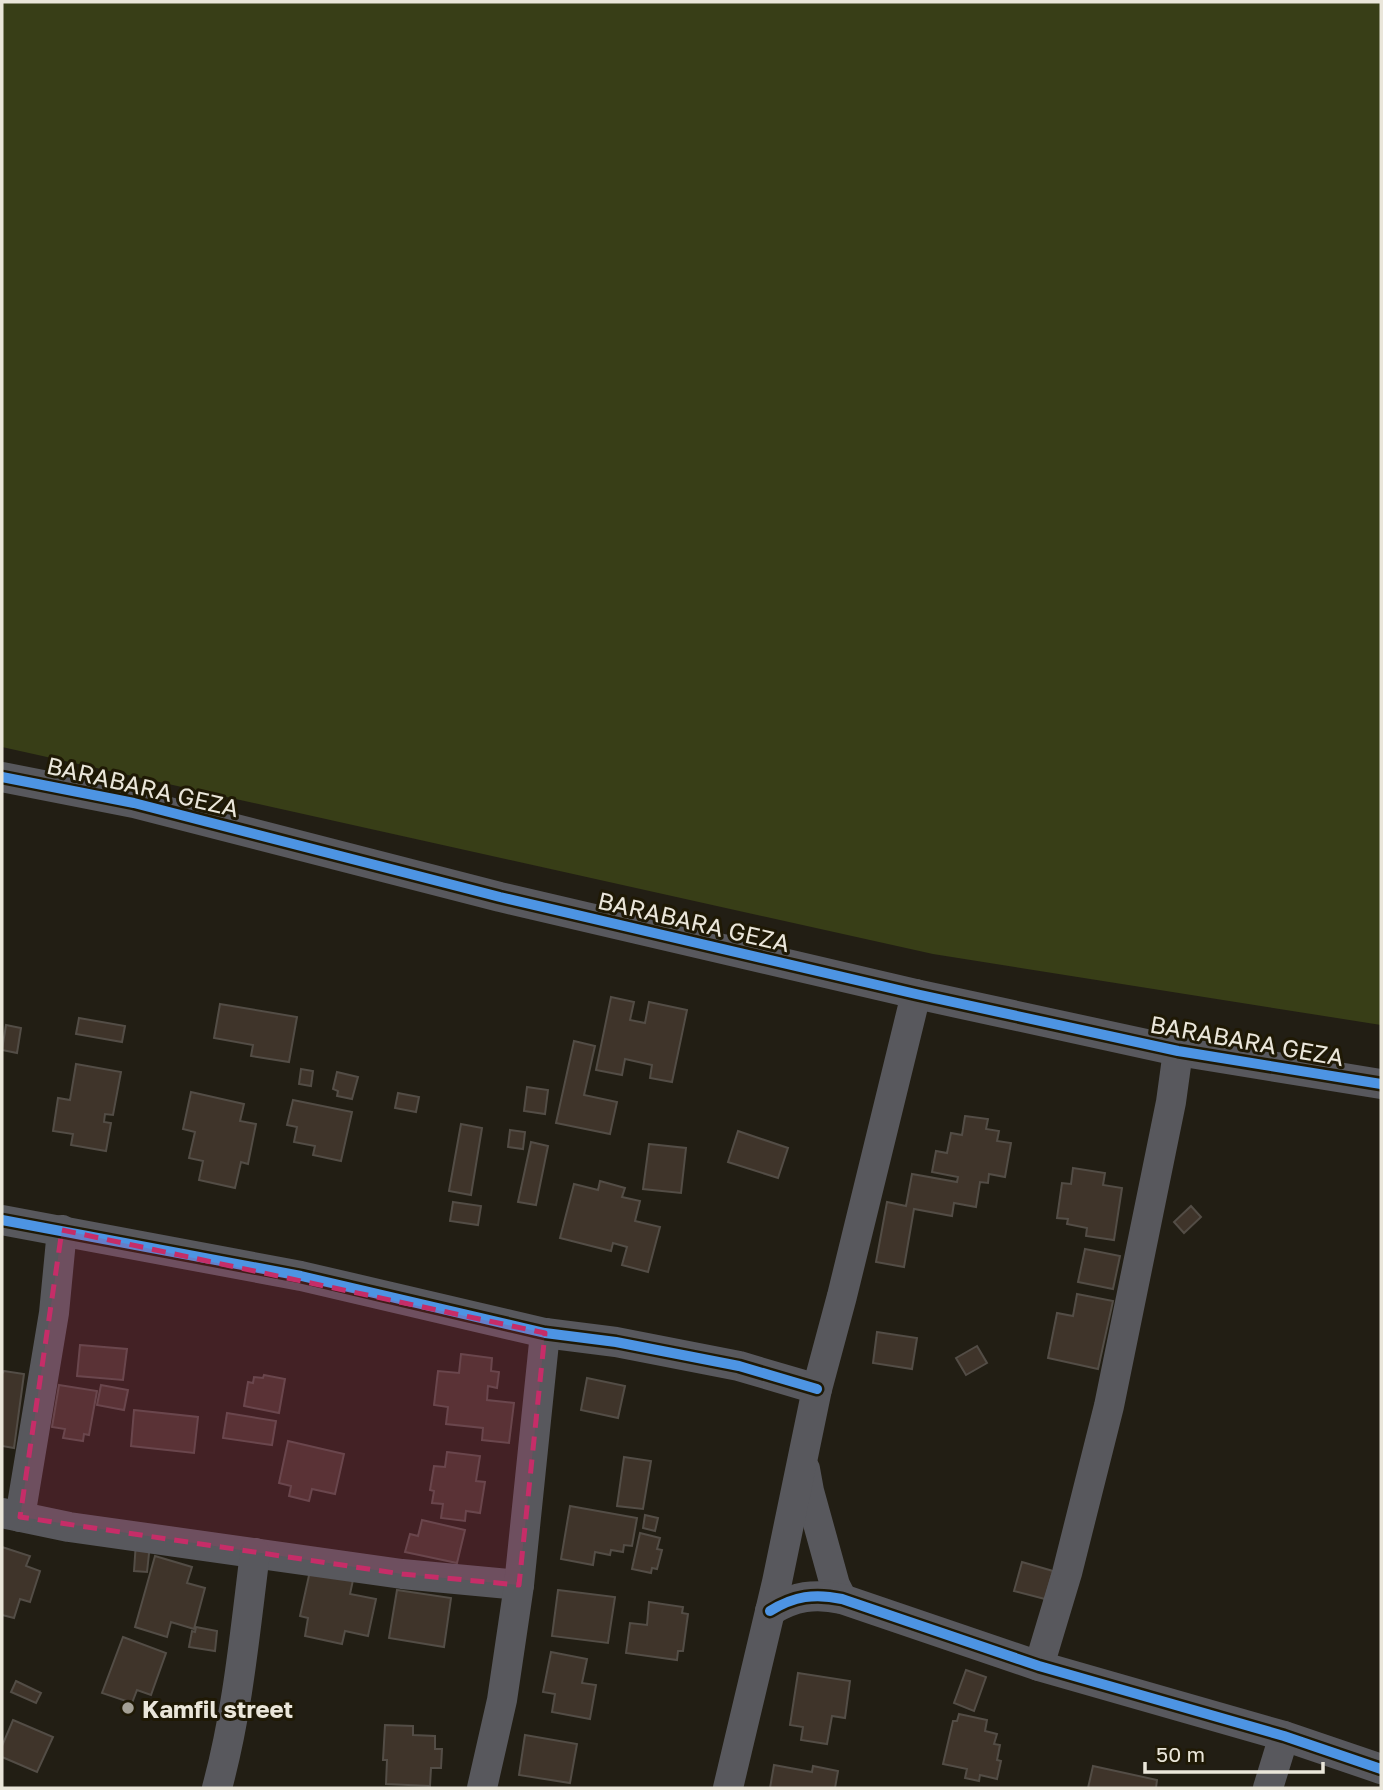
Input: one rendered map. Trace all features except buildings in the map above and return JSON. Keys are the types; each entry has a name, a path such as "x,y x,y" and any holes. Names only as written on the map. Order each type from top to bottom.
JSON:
{"street":[{"name":"BARABARA GEZA","path":"2,777 134,803 513,900 916,994 1178,1051 1381,1084"},
{"path":"728,1788 770,1611 817,1389 916,994"},
{"path":"1040,1666 1067,1573 1109,1406 1171,1101 1178,1051"},
{"path":"2,1220 301,1276 545,1333 616,1342 739,1366 817,1389"},
{"path":"62,1230 54,1313 11,1515 69,1527 402,1574 519,1585"},
{"path":"482,1788 502,1700 519,1585 545,1333"},
{"path":"803,1456 809,1491 835,1584 842,1599"},
{"path":"217,1788 226,1757 240,1678 255,1553"},
{"path":"770,1611 803,1596 823,1595 842,1599 1040,1666 1284,1737 1381,1769"},
{"path":"1268,1788 1284,1737"}],"highlighted area":[{"path":"62,1230 545,1333 519,1585 402,1574 20,1517"}],"green space":[{"path":"2,2 1381,2 1381,1025 933,954 2,747"}],"cycle path":[{"path":"2,777 134,803 500,897 916,994 1178,1051 1381,1084"},
{"path":"2,1220 301,1276 545,1333 616,1342 739,1366 817,1389"},
{"path":"770,1611 805,1597 842,1599 1039,1666 1284,1736 1381,1769"}],"place":[{"name":"Kamfil street","path":"128,1708"}]}
